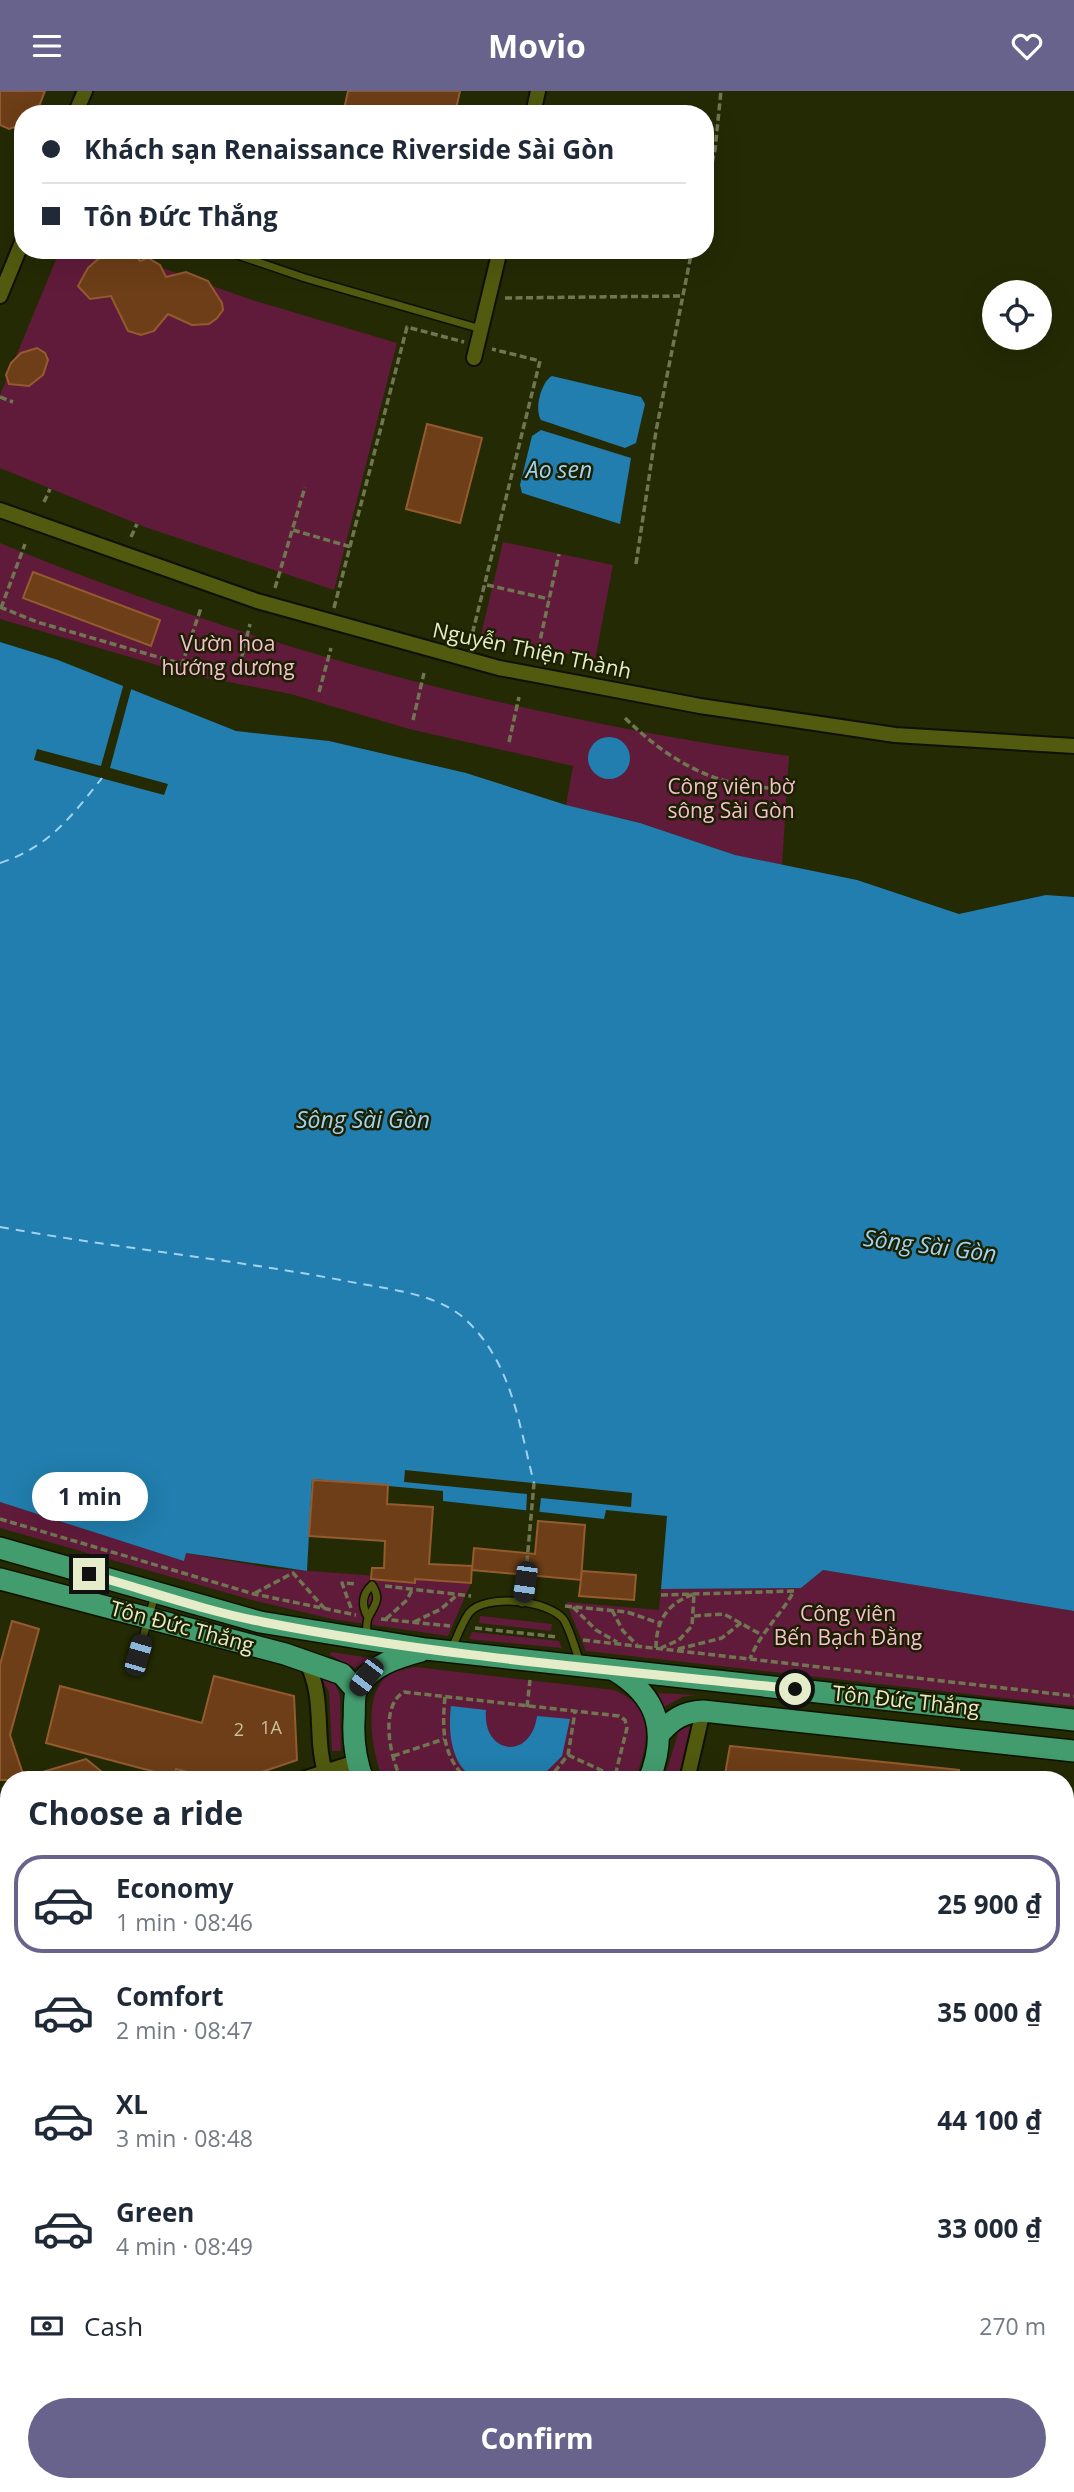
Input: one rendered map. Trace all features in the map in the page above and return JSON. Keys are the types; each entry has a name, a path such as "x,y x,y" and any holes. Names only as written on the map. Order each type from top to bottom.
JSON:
{"main road":[{"name":"Tôn Đức Thắng","path":"0,1548 260,1622 426,1650 612,1669"},
{"name":"Tôn Đức Thắng","path":"0,1579 306,1661 342,1674 356,1691"},
{"path":"360,1771 354,1727 356,1691 383,1664 426,1650"},
{"path":"612,1669 645,1693 657,1715 660,1733 651,1771"},
{"name":"Tôn Ðức Thắng","path":"612,1669 1074,1720"},
{"name":"Tôn Ðức Thắng","path":"660,1733 680,1716 704,1711 1074,1751"}],"street":[{"path":"0,296 15,259"},
{"path":"476,352 498,259"},
{"name":"Nguyễn Thiện Thành","path":"0,510 152,566 330,622 499,668 700,706 895,735 1074,746"},
{"path":"306,1661 318,1690 326,1771"},
{"path":"689,1771 704,1711"}],"lane":[{"path":"250,259 343,290 481,330"},
{"path":"522,1603 525,1582"},
{"path":"366,1640 368,1618 363,1605 364,1597 372,1585 376,1591 377,1605 368,1618"},
{"path":"138,1655 156,1593"},
{"path":"451,1652 470,1612 490,1601 522,1603 550,1606 564,1621 581,1665"}],"path":[{"path":"714,154 721,91"},
{"path":"636,564 656,431 690,259"},
{"path":"490,291 505,298 682,296"},
{"path":"330,622 407,327 476,352 540,361 470,643"},
{"path":"0,397 13,402"},
{"path":"275,588 305,487"},
{"path":"44,502 50,489"},
{"path":"131,537 136,523"},
{"path":"292,530 351,547"},
{"path":"25,544 0,608 37,622 182,664 201,608"},
{"path":"536,659 559,554"},
{"path":"486,585 550,599"},
{"path":"239,668 250,624"},
{"path":"319,692 331,648"},
{"path":"413,720 424,673"},
{"path":"509,742 519,697"},
{"path":"625,718 676,760 698,772 743,786 780,788"},
{"path":"525,1582 534,1483"},
{"path":"0,1519 254,1594 368,1618 570,1638 1074,1696"},
{"path":"254,1594 293,1573 326,1610"},
{"path":"355,1615 342,1583 482,1597"},
{"path":"386,1619 407,1600 413,1588"},
{"path":"660,1595 794,1591 783,1611 762,1635 750,1659"},
{"path":"657,1648 670,1645 686,1635 694,1616 694,1594"},
{"path":"657,1648 659,1623 672,1604 694,1594"},
{"path":"413,1622 441,1609 456,1596"},
{"path":"556,1604 612,1609 659,1623"},
{"path":"573,1607 596,1630 621,1644"},
{"path":"612,1609 623,1631 639,1646"},
{"path":"694,1616 715,1613 742,1622 762,1635"},
{"path":"669,1650 711,1643 731,1633 742,1622"},
{"path":"527,1707 530,1680"},
{"path":"399,1771 393,1756 391,1704 404,1692 620,1716 625,1720 623,1753 617,1771"},
{"path":"445,1697 444,1739 460,1771"},
{"path":"555,1771 568,1755 575,1712"},
{"path":"393,1756 444,1739"},
{"path":"568,1755 599,1771"}],"green space":[{"path":"56,259 137,259 249,299 397,343 334,590 145,527 0,468 0,395"},
{"path":"503,542 613,565 595,660 481,635"},
{"path":"0,543 192,615 388,674 587,721 789,756 782,865 735,855 640,823 566,805 573,766 409,729 291,694 191,675 0,619"},
{"path":"0,1502 184,1560 185,1553 270,1568 471,1583 448,1636 332,1619 252,1600 0,1528"},
{"name":"Công viên Bến Bạch Đằng","path":"823,1570 1074,1611 1074,1706 586,1651 566,1602 659,1610 661,1589 801,1588"},
{"path":"480,1616 552,1624 551,1631 479,1623"},
{"path":"472,1632 559,1641 562,1648 469,1639"},
{"path":"331,1652 371,1658 355,1668 330,1655"},
{"path":"416,1667 614,1690 628,1697 643,1716 646,1740 638,1771 380,1771 373,1745 373,1704 381,1682 402,1670"},
{"path":"321,1677 335,1683 340,1696 341,1751 332,1751 329,1692"},
{"path":"658,1693 696,1695 682,1697 663,1708"},
{"path":"694,1725 680,1771 667,1771 679,1730"}],"water":[{"name":"Ao sen","path":"552,376 641,397 645,404 636,443 625,448 541,420 538,409 540,396"},
{"name":"Ao sen","path":"541,430 631,458 620,524 522,493 520,485 532,436"},
{"name":"Sông Sài Gòn","path":"0,642 58,660 236,731 329,741 466,773 566,805 640,823 735,855 857,880 959,914 1046,895 1074,897 1074,1611 823,1570 801,1588 661,1589 667,1516 606,1510 604,1519 586,1517 443,1501 443,1491 312,1479 307,1571 186,1553 184,1561 0,1502"},
{"path":"609,737 624,743 630,758 624,773 609,779 594,773 588,758 594,743"},
{"path":"451,1706 486,1710 491,1736 499,1744 508,1747 517,1746 526,1740 533,1731 537,1716 570,1719 562,1756 547,1771 465,1771 456,1757 450,1726"}],"pier":[{"path":"124,683 132,686 110,768 168,784 164,795 34,760 37,749 101,766"},
{"path":"405,1470 632,1493 631,1507 541,1498 539,1515 526,1514 527,1494 404,1482"}],"building":[{"path":"0,91 45,91 40,105 14,105 14,127 9,129 0,125"},
{"path":"348,91 460,91 457,105 345,105"},
{"path":"98,259 150,259 160,265 166,277 186,272 208,281 222,303 223,310 209,324 192,325 168,314 154,331 141,335 128,331 111,296 90,299 78,286 88,268"},
{"path":"37,348 45,353 48,360 43,375 29,386 9,384 6,375 11,363 21,353"},
{"path":"427,424 482,438 460,523 406,509"},
{"path":"33,572 160,620 151,646 23,598"},
{"path":"313,1480 388,1485 387,1504 433,1507 429,1564 472,1566 471,1583 415,1579 415,1583 371,1579 372,1568 384,1568 385,1541 309,1536"},
{"path":"538,1521 585,1525 581,1580 472,1570 474,1548 535,1554"},
{"path":"582,1571 636,1575 634,1600 579,1596"},
{"path":"12,1621 39,1629 10,1735 22,1771 0,1771 0,1665"},
{"path":"214,1676 294,1696 297,1760 265,1771 151,1771 46,1743 60,1686 202,1723"},
{"path":"730,1746 959,1770 959,1771 726,1771"},
{"path":"86,1759 101,1771 46,1771"}],"ferry route":[{"path":"0,863 46,839 69,818 102,778"},
{"path":"0,1227 303,1273 409,1293 440,1303 466,1320 494,1355 512,1396 534,1483"}],"route":[{"path":"89,1574 260,1622 332,1635 426,1650 795,1689"}],"park label":[{"name":"Vườn hoa hướng dương","path":"228,656"},
{"name":"Công viên bờ sông Sài Gòn","path":"731,799"}]}
